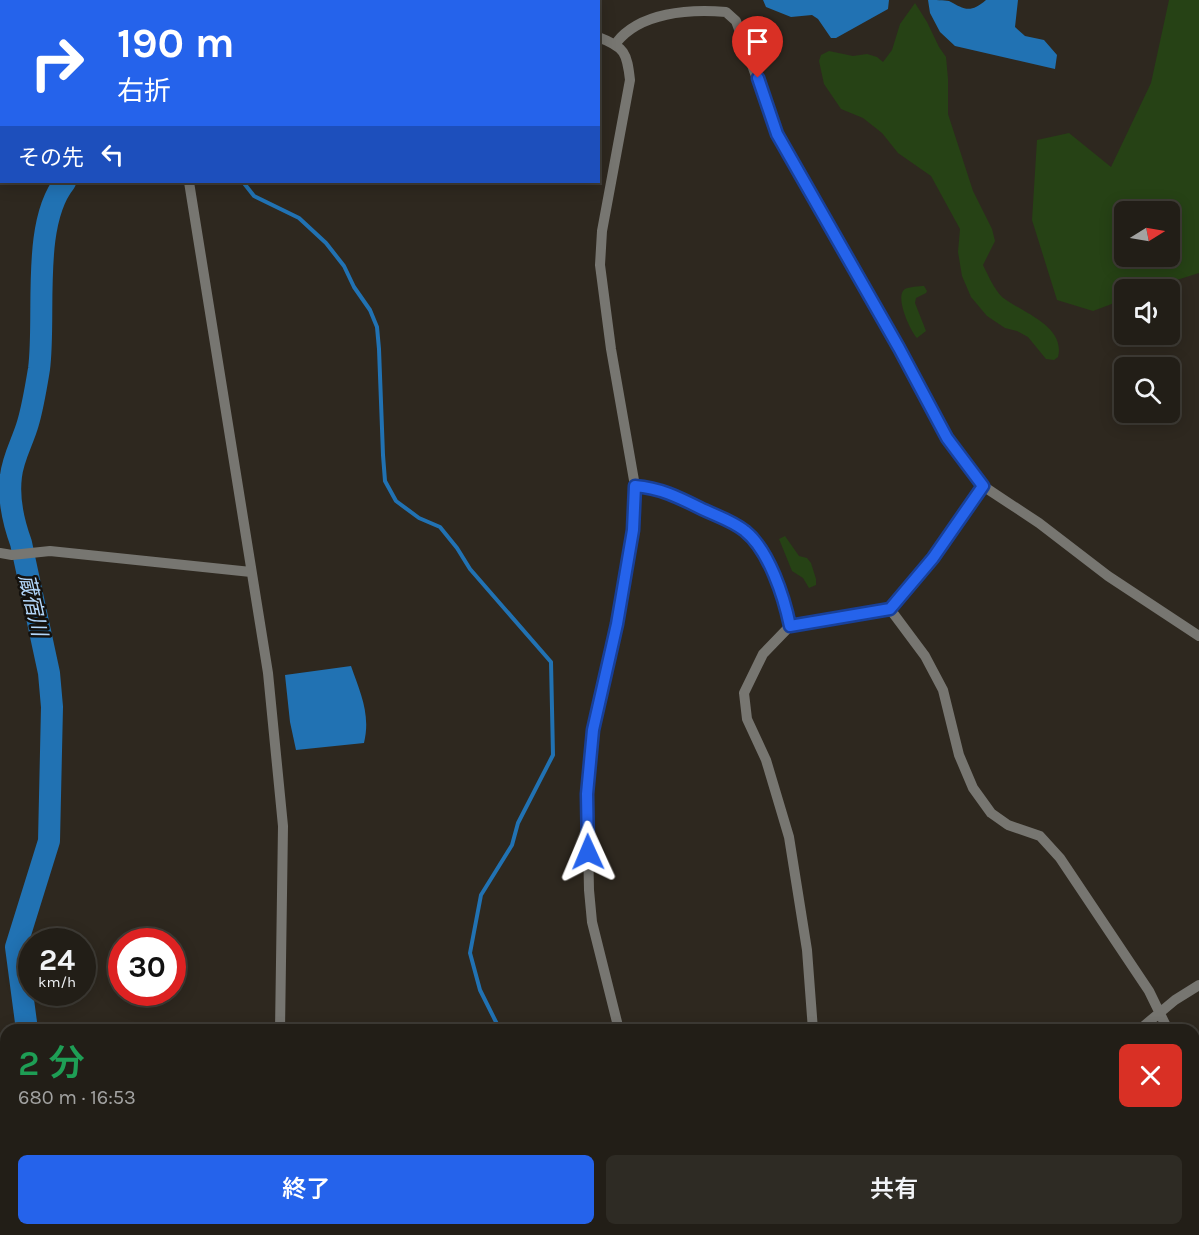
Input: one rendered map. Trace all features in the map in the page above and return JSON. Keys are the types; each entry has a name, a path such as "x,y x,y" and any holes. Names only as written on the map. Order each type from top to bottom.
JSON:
{"street":[{"path":"616,44 629,29 647,20 699,9 726,12 736,21 777,134 894,338 947,438 983,486 1039,524 1108,576 1199,636"},
{"path":"600,38 616,44 623,51 628,60 630,80 602,231 600,265 635,486 633,530 617,624 593,730 587,794 592,922 618,1024"},
{"path":"189,183 268,673 283,826 280,1024"},
{"path":"635,486 656,488 745,531 759,546 779,587 790,626"},
{"path":"813,1024 807,951 789,837 766,760 747,719 744,693 763,654 790,626 890,609 933,558 983,486"},
{"path":"0,553 12,555 50,551 251,572"},
{"path":"890,609 925,656 943,690 959,755 973,788 991,813 1008,825 1040,836 1060,858 1149,991 1165,1024"},
{"path":"1146,1024 1199,985"}],"green space":[{"path":"1169,0 1199,0 1199,273 1180,279 1114,279 1114,303 1093,311 1057,300 1032,220 1037,140 1069,133 1111,167 1151,83"},
{"path":"915,3 946,57 948,114 973,191 992,229 995,241 983,265 1002,297 1049,328 1059,346 1058,357 1054,360 1046,359 1028,337 1005,328 987,316 971,297 962,276 958,252 960,229 931,176 898,153 882,133 863,118 841,109 824,84 819,61 821,55 829,51 853,56 867,54 883,62 892,50 900,24"},
{"path":"924,286 926,293 916,298 915,303 926,331 917,338 907,321 901,298 905,289"},
{"path":"785,536 799,556 807,558 811,563 816,585 809,588 803,578 792,571 779,539"}],"water":[{"path":"763,0 889,0 888,9 836,38 831,38 818,19 812,15 791,17 766,7"},
{"path":"928,0 949,1 971,9 986,0 1018,0 1015,27 1025,36 1044,40 1057,55 1055,69 955,46 940,32 930,13"},
{"path":"351,666 365,713 364,743 296,750 290,722 285,675"}],"waterway":[{"name":"蔵宿川","path":"26,1024 16,947 49,841 52,707 49,673 14,518 10,485 14,462 30,417 39,369 42,271 48,221 54,200 64,183"},
{"path":"244,183 254,196 299,218 326,243 344,266 354,287 370,310 377,327 379,349 385,481 396,501 419,518 440,527 470,569 551,662 553,755 518,823 512,845 481,895 470,953 480,990 497,1024"}],"route":[{"path":"588,852 587,794 593,730 617,624 633,530 635,486 656,488 745,531 759,546 779,587 790,626 890,609 933,558 983,486 947,438 899,348 777,134 758,78"}]}
